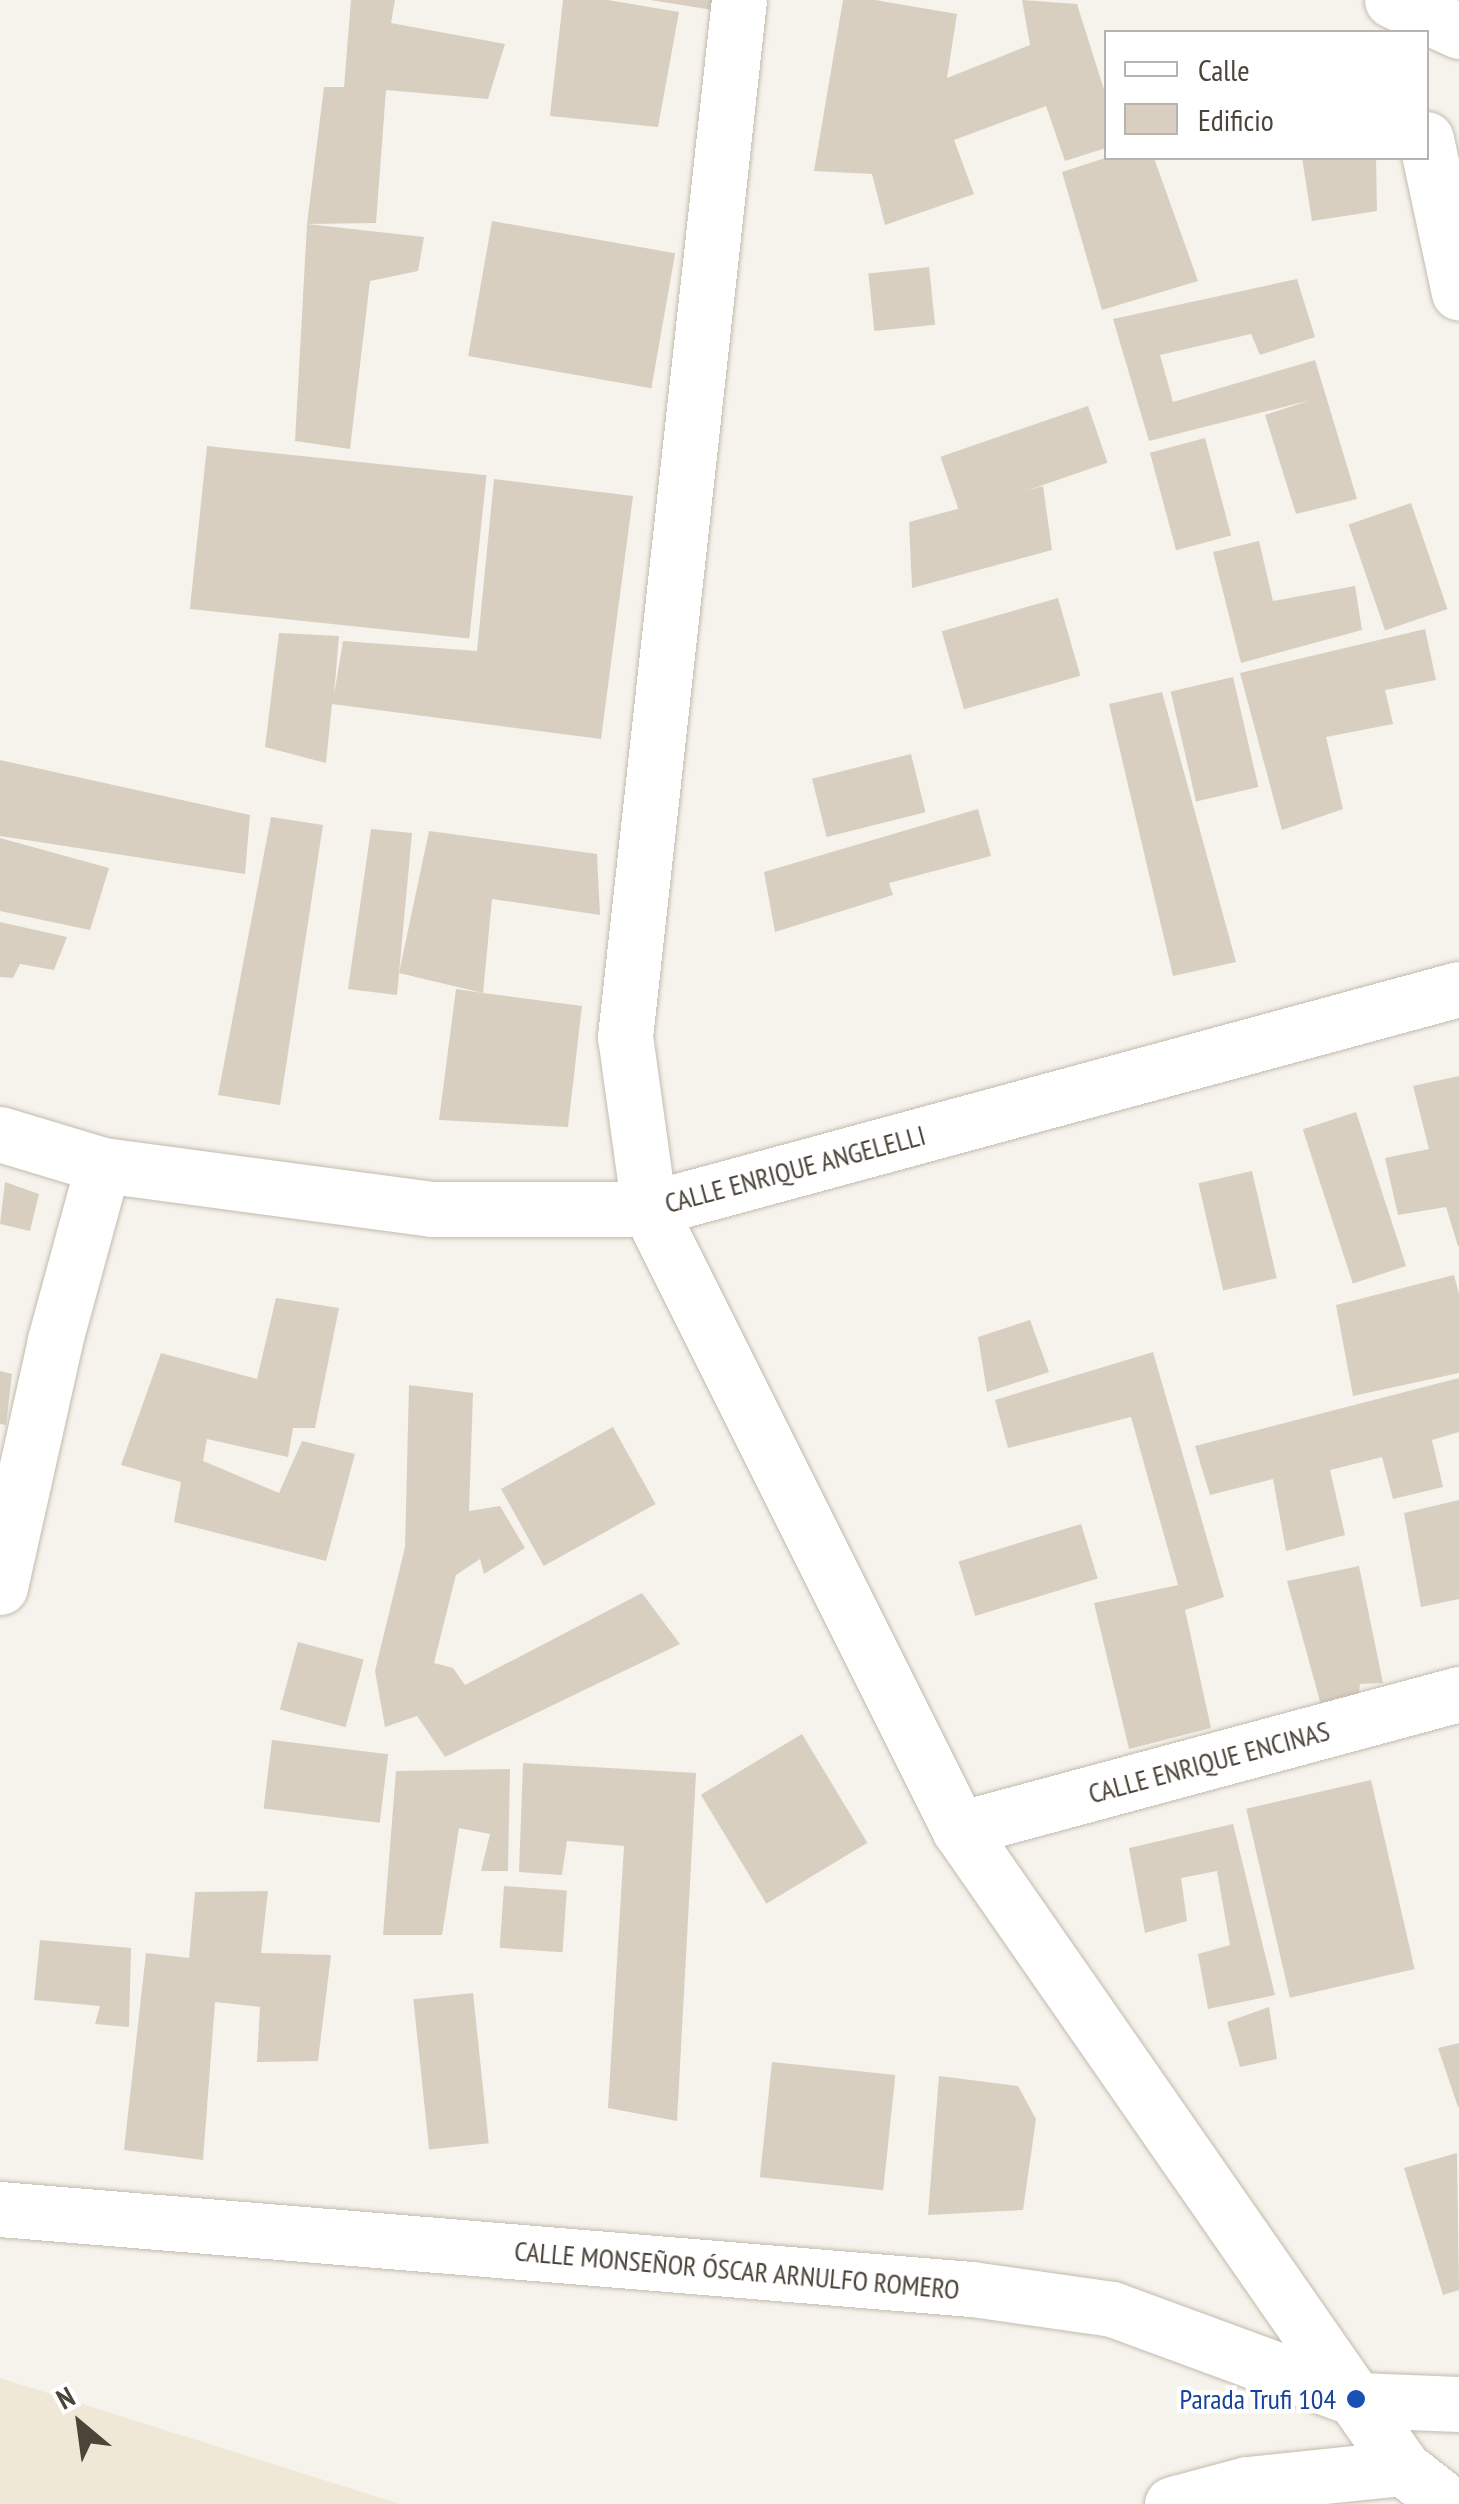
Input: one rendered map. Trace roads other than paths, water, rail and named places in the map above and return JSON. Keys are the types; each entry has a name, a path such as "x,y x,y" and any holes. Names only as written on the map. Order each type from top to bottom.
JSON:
{"street":[{"path":"739,0 625,1037 649,1209 958,1829 1360,2400 1403,2468 1449,2504"},
{"path":"1398,12 1459,31"},
{"path":"1429,153 1459,293"},
{"name":"CALLE ENRIQUE ANGELELLI","path":"0,1134 103,1164 432,1209 649,1209 1459,989"},
{"path":"0,1587 54,1340 103,1164"},
{"name":"CALLE ENRIQUE ENCINAS","path":"958,1829 1459,1694"},
{"name":"CALLE MONSEÑOR ÓSCAR ARNULFO ROMERO","path":"0,2209 952,2288 1042,2299 1112,2309 1360,2400 1459,2404"},
{"path":"1172,2504 1247,2484 1403,2468"}],"place":[{"name":"Parada Trufi 104","path":"1356,2399"}]}
